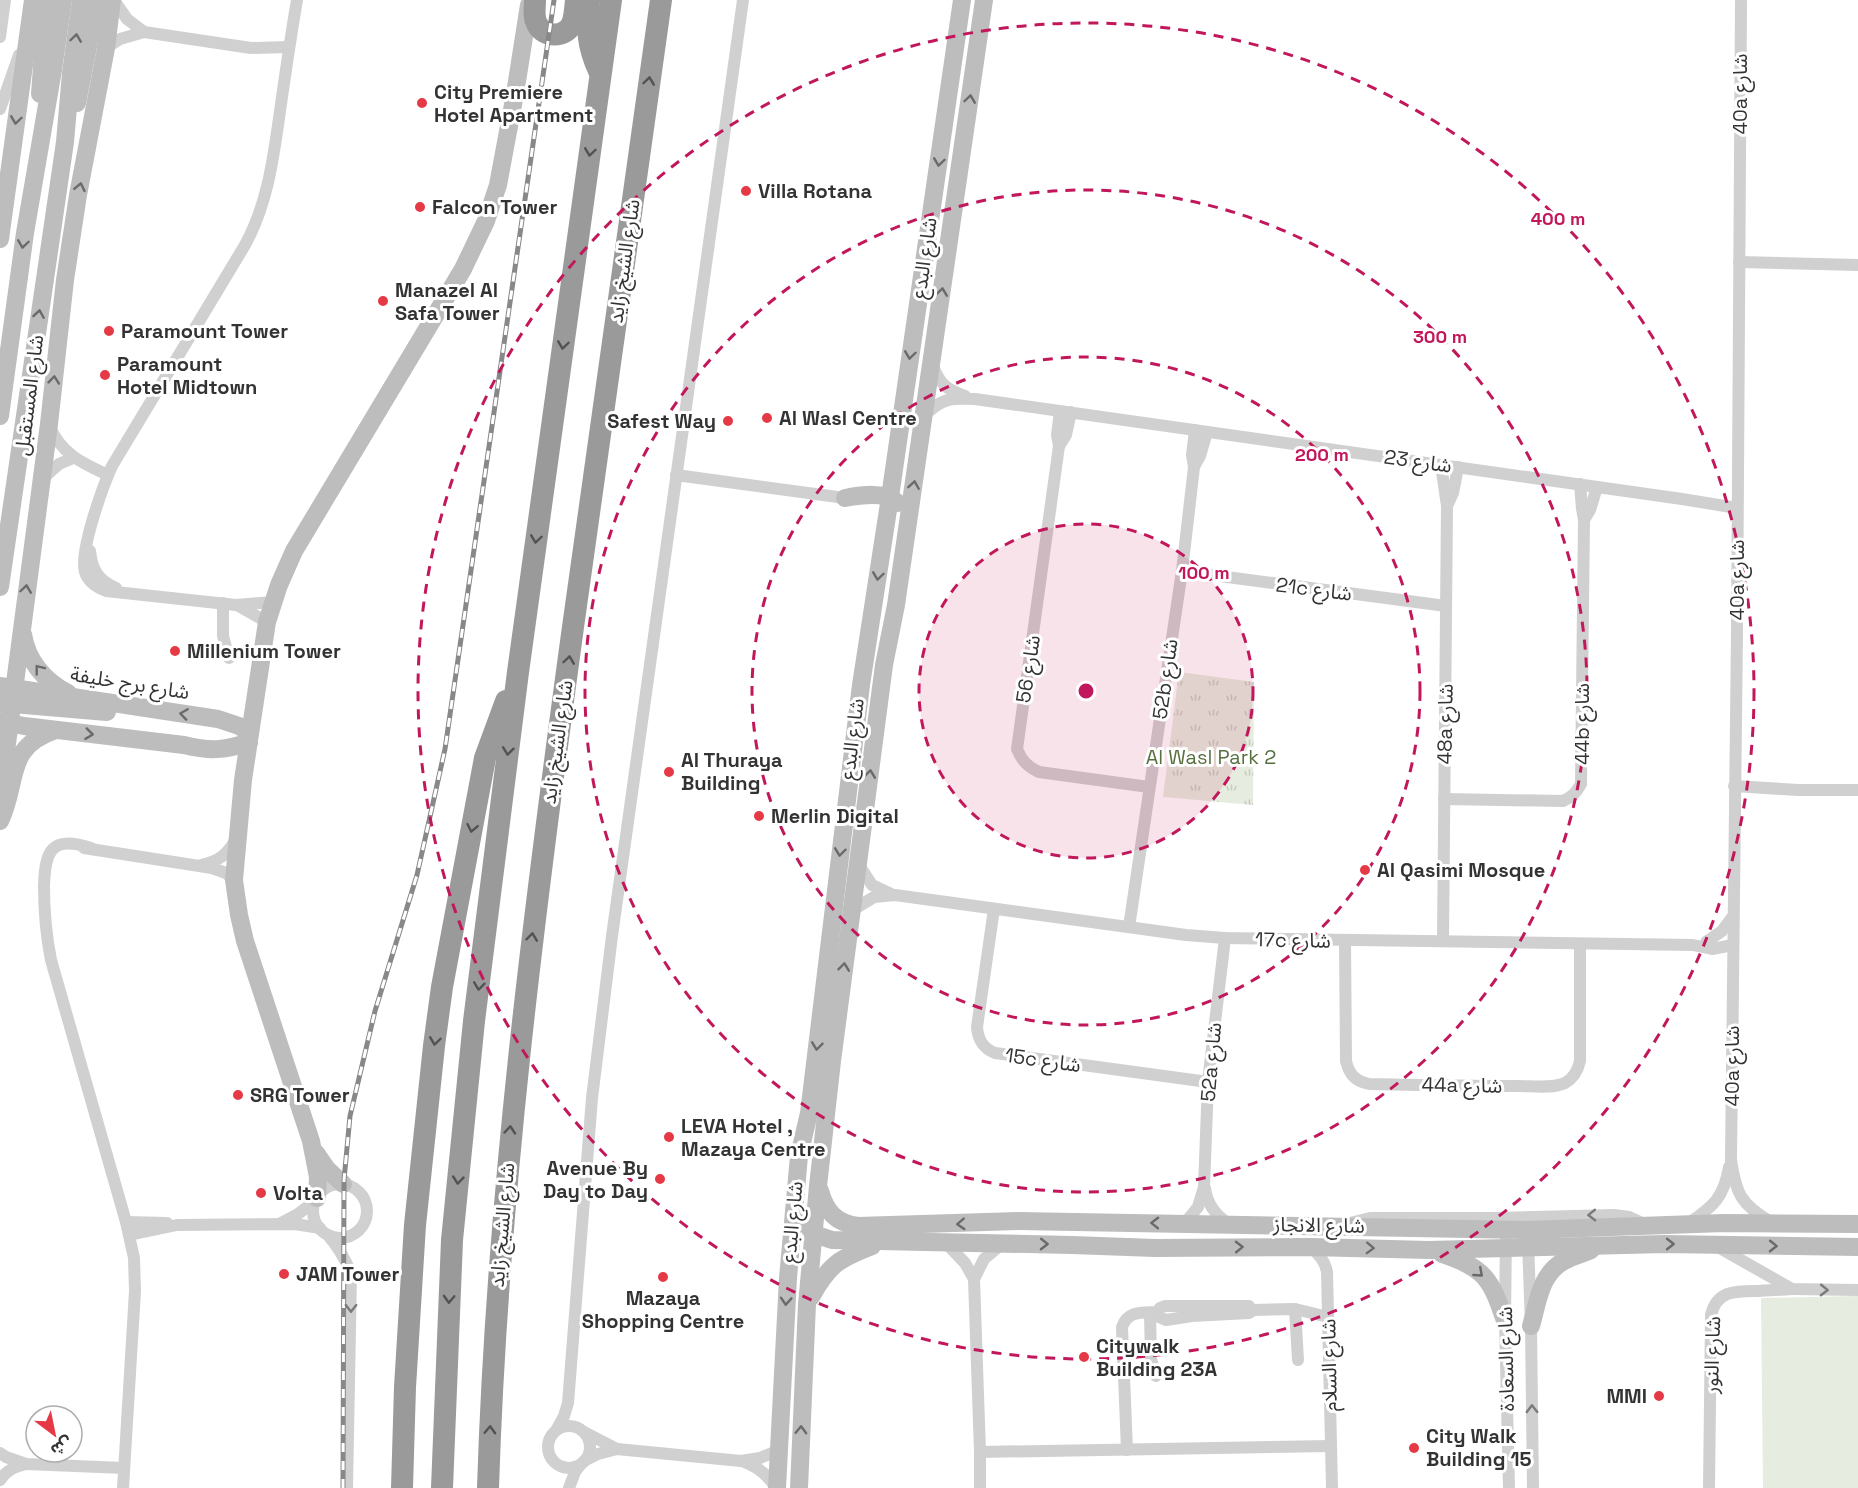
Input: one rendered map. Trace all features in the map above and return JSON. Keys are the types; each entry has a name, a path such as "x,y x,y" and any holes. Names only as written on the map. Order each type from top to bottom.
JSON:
{"highway":[{"path":"535,0 534,13 537,24 545,32 556,35 571,26 576,0"},
{"path":"589,0 588,38 600,75"},
{"path":"442,1488 452,1240 474,1021 518,672 611,0"},
{"name":"شارع الشيخ زايد","path":"488,1488 490,1402 497,1288 523,1012 545,829 661,0"},
{"path":"402,1488 405,1387 419,1177 442,987 485,758 518,672"},
{"path":"388,1488 405,1387"}],"street":[{"path":"0,37 5,0"},
{"path":"0,239 33,0"},
{"path":"40,138 40,77 47,0"},
{"name":"شارع المستقبل","path":"0,416 25,232 63,0"},
{"name":"شارع المستقبل","path":"0,587 65,142 70,73 81,0"},
{"path":"65,142 81,86 97,0"},
{"path":"113,0 126,20 144,32"},
{"name":"شارع المستقبل","path":"0,797 4,704 22,619 49,424 71,238 113,0"},
{"path":"272,602 230,604 126,591 108,584 98,576 92,565 89,538 99,498 110,471 255,227 270,176 297,0"},
{"path":"347,1488 351,1275 347,1261 315,1220 313,1211 318,1177 310,1141 245,941 239,915 234,880 243,780 267,622 272,602 286,567 470,256 493,203 502,166 520,0"},
{"path":"506,135 530,0"},
{"path":"743,0 612,936 593,1087 566,1412 548,1442 551,1458 565,1467 617,1449 741,1461 760,1458 779,1450"},
{"name":"شارع البدع","path":"777,1488 789,1270 799,1156 809,1113 861,685 962,0"},
{"name":"شارع البدع","path":"799,1488 807,1304 818,1186 851,911 859,865 884,665 896,605 984,0"},
{"name":"40a شارع","path":"1741,0 1731,1160 1734,1183 1742,1198 1758,1215 1774,1223"},
{"path":"0,121 1,108 28,25"},
{"path":"106,48 120,39 144,32 251,48 264,52 288,52"},
{"path":"1739,266 1858,265"},
{"name":"شارع 23","path":"931,364 944,386 953,392 975,399"},
{"name":"شارع 23","path":"924,416 942,401 953,398 975,399 1682,499 1737,503"},
{"name":"شارع 56","path":"1065,412 1066,435 1059,446 1017,749 1021,759 1029,767 1040,772 1149,787"},
{"path":"49,424 56,439 77,459 110,471"},
{"name":"52b شارع","path":"1129,927 1182,571 1194,467 1200,456 1201,431"},
{"path":"41,480 59,464 77,459"},
{"name":"48a شارع","path":"1441,465 1447,506 1443,941"},
{"name":"48a شارع","path":"1447,506 1453,493 1458,467"},
{"path":"676,475 845,498 871,507 881,518 884,533"},
{"name":"44b شارع","path":"1444,799 1563,801 1577,791 1581,784 1584,520 1580,484"},
{"name":"44b شارع","path":"1584,520 1592,505 1597,487"},
{"path":"845,498 890,497 898,502 901,508 892,579 896,605"},
{"name":"21c شارع","path":"1182,571 1446,606"},
{"path":"230,604 267,622"},
{"path":"229,658 223,636 230,604"},
{"path":"22,619 24,639 37,668 57,687 84,698"},
{"path":"218,719 231,716 243,707 256,683"},
{"name":"شارع برج خليفة","path":"4,704 84,698 218,719 239,726 249,738"},
{"path":"4,704 106,712 157,710"},
{"path":"4,704 56,730 184,745 204,750 220,757 243,780"},
{"path":"0,821 6,807 14,769 23,751 40,736 56,730"},
{"path":"204,750 227,748 249,738"},
{"path":"1734,791 1858,790"},
{"path":"197,866 211,863 226,855 238,835"},
{"path":"123,1488 135,1291 134,1258 126,1222 51,960 44,915 44,885 49,868 58,856 71,849 91,848 221,870 234,880"},
{"name":"17c شارع","path":"859,865 872,885 895,895"},
{"name":"17c شارع","path":"851,911 874,897 895,895 1225,938 1701,945 1719,949 1733,945"},
{"name":"15c شارع","path":"994,909 977,1027 981,1043 987,1050 995,1053 1208,1082"},
{"path":"1732,973 1720,959 1701,945 1722,931 1733,915"},
{"name":"52a شارع","path":"1184,1224 1198,1207 1204,1187 1208,1082 1225,938"},
{"name":"44a شارع","path":"1345,941 1345,1050 1351,1075 1356,1080 1369,1084 1427,1085 1555,1085 1572,1078 1578,1070 1580,1061 1580,944"},
{"path":"809,1113 810,1135 804,1208 807,1225 814,1234 832,1240 881,1242"},
{"path":"126,1222 159,1222 177,1225 303,1224 337,1238 355,1233 366,1218 367,1209 364,1200 359,1192 343,1184 320,1160 310,1141"},
{"name":"40a شارع","path":"1687,1224 1716,1202 1724,1188 1731,1160"},
{"path":"279,1224 298,1214 328,1187 343,1184"},
{"name":"شارع الانجاز","path":"818,1186 828,1212 847,1225 858,1226 1018,1221 1229,1224 1340,1227 1507,1239"},
{"name":"52a شارع","path":"1204,1187 1215,1213 1229,1224"},
{"name":"شارع الانجاز","path":"1340,1227 1370,1218 1614,1215 1629,1217 1648,1227"},
{"name":"شارع الانجاز","path":"807,1304 823,1276 832,1266 848,1255 881,1242 1155,1248 1311,1247 1429,1250 1507,1239 1687,1224 1858,1224"},
{"path":"129,1235 177,1225"},
{"name":"شارع الانجاز","path":"1527,1238 1601,1246 1858,1247"},
{"name":"شارع السعادة","path":"1527,1238 1531,1326 1533,1488"},
{"name":"شارع السعادة","path":"1507,1239 1504,1321 1509,1488"},
{"path":"946,1243 965,1263 974,1279 980,1488"},
{"path":"974,1279 984,1259 1002,1244"},
{"path":"1714,1245 1792,1289"},
{"path":"1531,1326 1539,1293 1550,1272 1564,1261 1601,1246"},
{"name":"شارع السلام","path":"1311,1247 1326,1265 1332,1488"},
{"path":"1429,1250 1468,1263 1478,1270 1493,1288 1504,1321"},
{"name":"شارع النور","path":"1709,1488 1711,1315 1718,1300 1733,1292 1792,1289 1858,1290"},
{"path":"1127,1450 1122,1326 1130,1316 1154,1312 1165,1306 1249,1306 1252,1310 1300,1310 1328,1317"},
{"path":"1300,1310 1301,1360"},
{"path":"1154,1312 1151,1359 1156,1376"},
{"path":"569,1383 573,1413 590,1446 569,1488"},
{"path":"557,1429 568,1426 581,1430 617,1449"},
{"path":"980,1452 1331,1446"},
{"path":"0,1453 24,1463"},
{"path":"741,1461 760,1470 777,1488"},
{"path":"0,1480 14,1467 26,1464 124,1468"}],"green space":[{"name":"Al Wasl Park 2","path":"1179,672 1254,682 1253,805 1163,797"},
{"path":"1858,1296 1858,1488 1763,1488 1761,1298"}],"railway":[{"path":"343,1488 344,1180 350,1116 375,1011 417,875 445,749 554,0"}],"place":[{"name":"City Premiere Hotel Apartment","path":"422,103"},
{"name":"Villa Rotana","path":"746,191"},
{"name":"Falcon Tower","path":"420,207"},
{"name":"Manazel Al Safa Tower","path":"383,301"},
{"name":"Paramount Tower","path":"109,331"},
{"name":"Paramount Hotel Midtown","path":"105,375"},
{"name":"Al Wasl Centre","path":"767,418"},
{"name":"Safest Way","path":"728,421"},
{"name":"Millenium Tower","path":"175,651"},
{"name":"Al Thuraya Building","path":"669,772"},
{"name":"Merlin Digital","path":"759,816"},
{"name":"Al Qasimi Mosque","path":"1365,870"},
{"name":"SRG Tower","path":"238,1095"},
{"name":"LEVA Hotel , Mazaya Centre","path":"669,1137"},
{"name":"Avenue By Day to Day","path":"660,1179"},
{"name":"Volta","path":"261,1193"},
{"name":"JAM Tower","path":"284,1274"},
{"name":"Mazaya Shopping Centre","path":"663,1277"},
{"name":"Citywalk Building 23A","path":"1084,1357"},
{"name":"MMI","path":"1659,1396"},
{"name":"City Walk Building 15","path":"1414,1448"}]}
